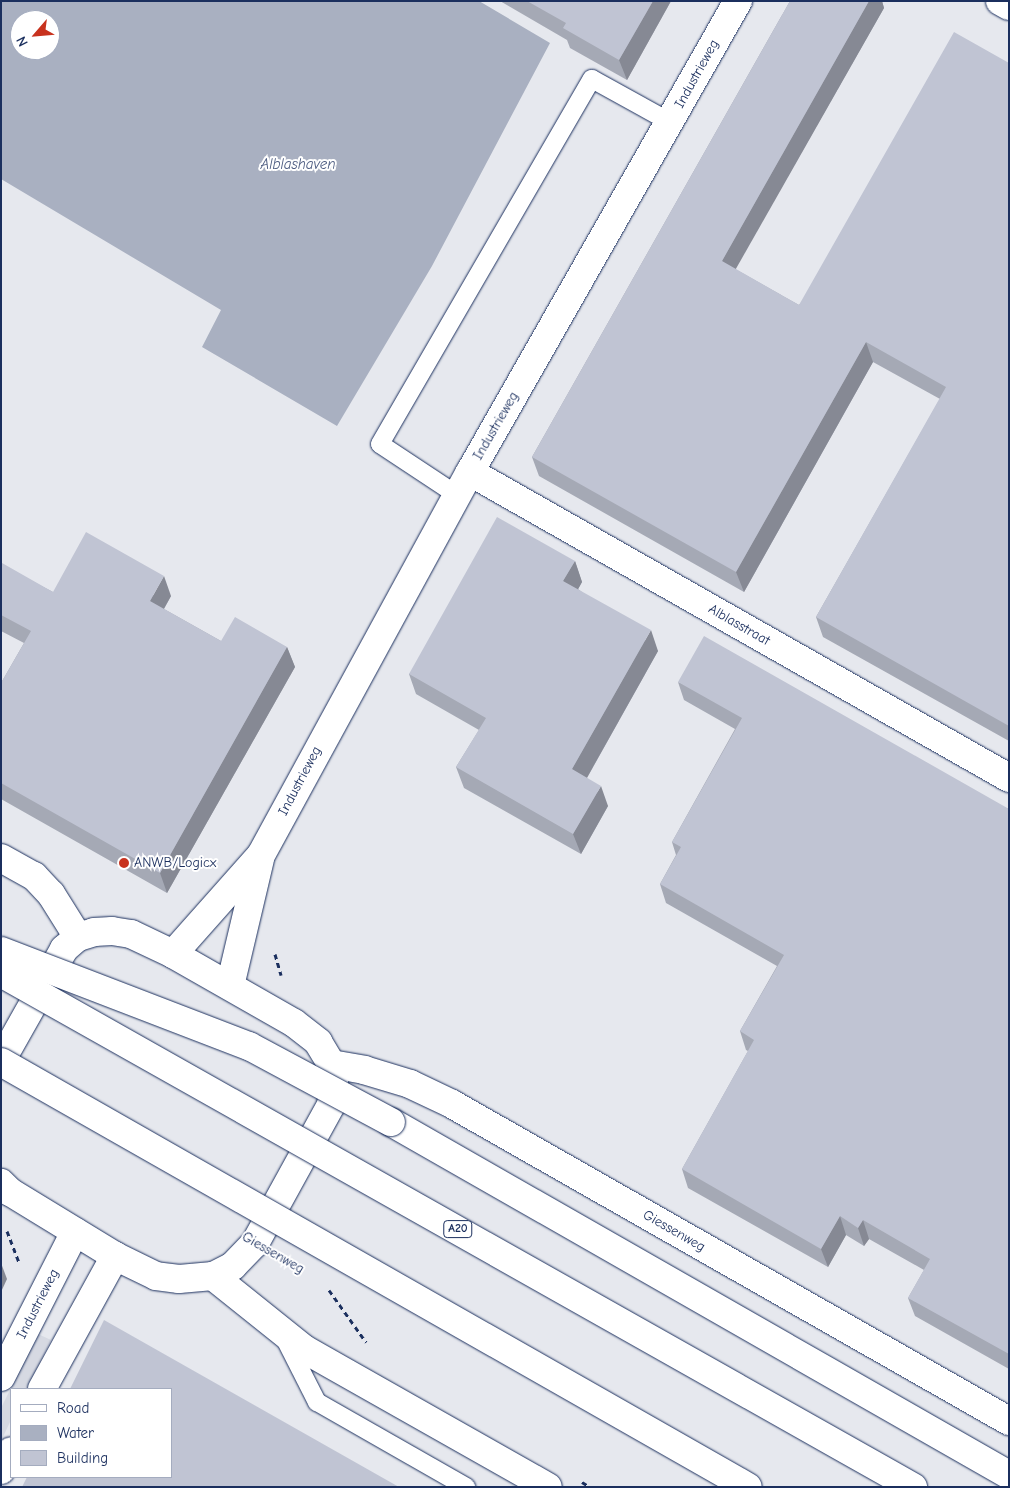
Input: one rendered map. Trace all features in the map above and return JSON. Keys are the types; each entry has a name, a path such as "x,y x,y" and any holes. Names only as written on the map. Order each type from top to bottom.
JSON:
{"main road":[{"name":"Industrieweg","path":"174,954 261,855 464,484 738,1"},
{"path":"1000,1 1009,6"},
{"name":"Alblasstraat","path":"464,484 1009,778"},
{"name":"Industrieweg","path":"230,986 261,855"},
{"path":"1,858 34,876 51,894 78,937"},
{"path":"1,1183 10,1192 114,1256 156,1276 179,1279 213,1276 233,1266 255,1243 322,1122 331,1105 334,1082 331,1064 318,1042 294,1023 230,986 174,954 131,934 112,931 94,932 78,937 64,949 1,1062 748,1487"},
{"path":"1,951 250,1046 391,1122 1009,1475"},
{"name":"A20","path":"1,974 913,1487"},
{"name":"Giessenweg","path":"331,1064 364,1070 410,1084 452,1104 1009,1421"},
{"name":"Industrieweg","path":"1,1377 75,1232"},
{"path":"43,1388 114,1256"},
{"path":"213,1276 304,1349 548,1487"},
{"path":"1,1470 10,1453"}],"lane":[{"path":"464,484 380,444 592,78 670,122"},
{"path":"282,1332 317,1402 466,1487"}],"path":[{"path":"324,1283 370,1348"},
{"path":"573,1478 590,1487"}],"shaded area":[{"path":"169,1 1009,1 1009,1487 1,1487 1,135"},
{"path":"38,1334 51,1340 27,1388 11,1388"},
{"path":"10,1390 10,1422 1,1441 1,1408"}],"water":[{"name":"Alblashaven","path":"1,1 479,1 550,43 432,266 337,426 202,347 221,310 1,179"}],"building":[{"path":"527,1 653,1 619,60 563,28 566,23"},
{"path":"790,1 869,1 722,261 799,305 954,32 1009,63 1009,726 816,617 946,387 866,342 736,572 532,457"},
{"path":"497,517 575,561 563,581 651,630 572,769 601,786 573,834 456,767 486,718 409,674"},
{"path":"86,532 164,576 150,601 221,641 235,617 287,647 160,873 1,783 1,683 31,631 1,615 1,565 2,563 53,592"},
{"path":"704,636 1009,809 1009,1354 908,1298 930,1259 863,1220 858,1228 840,1216 821,1249 682,1169 754,1040 740,1031 784,955 660,884 681,847 672,842 742,718 678,682"},
{"path":"104,1320 399,1487 22,1487 26,1478 172,1478 172,1388 70,1388"}],"place":[{"name":"ANWB/Logicx","path":"124,863"}]}
